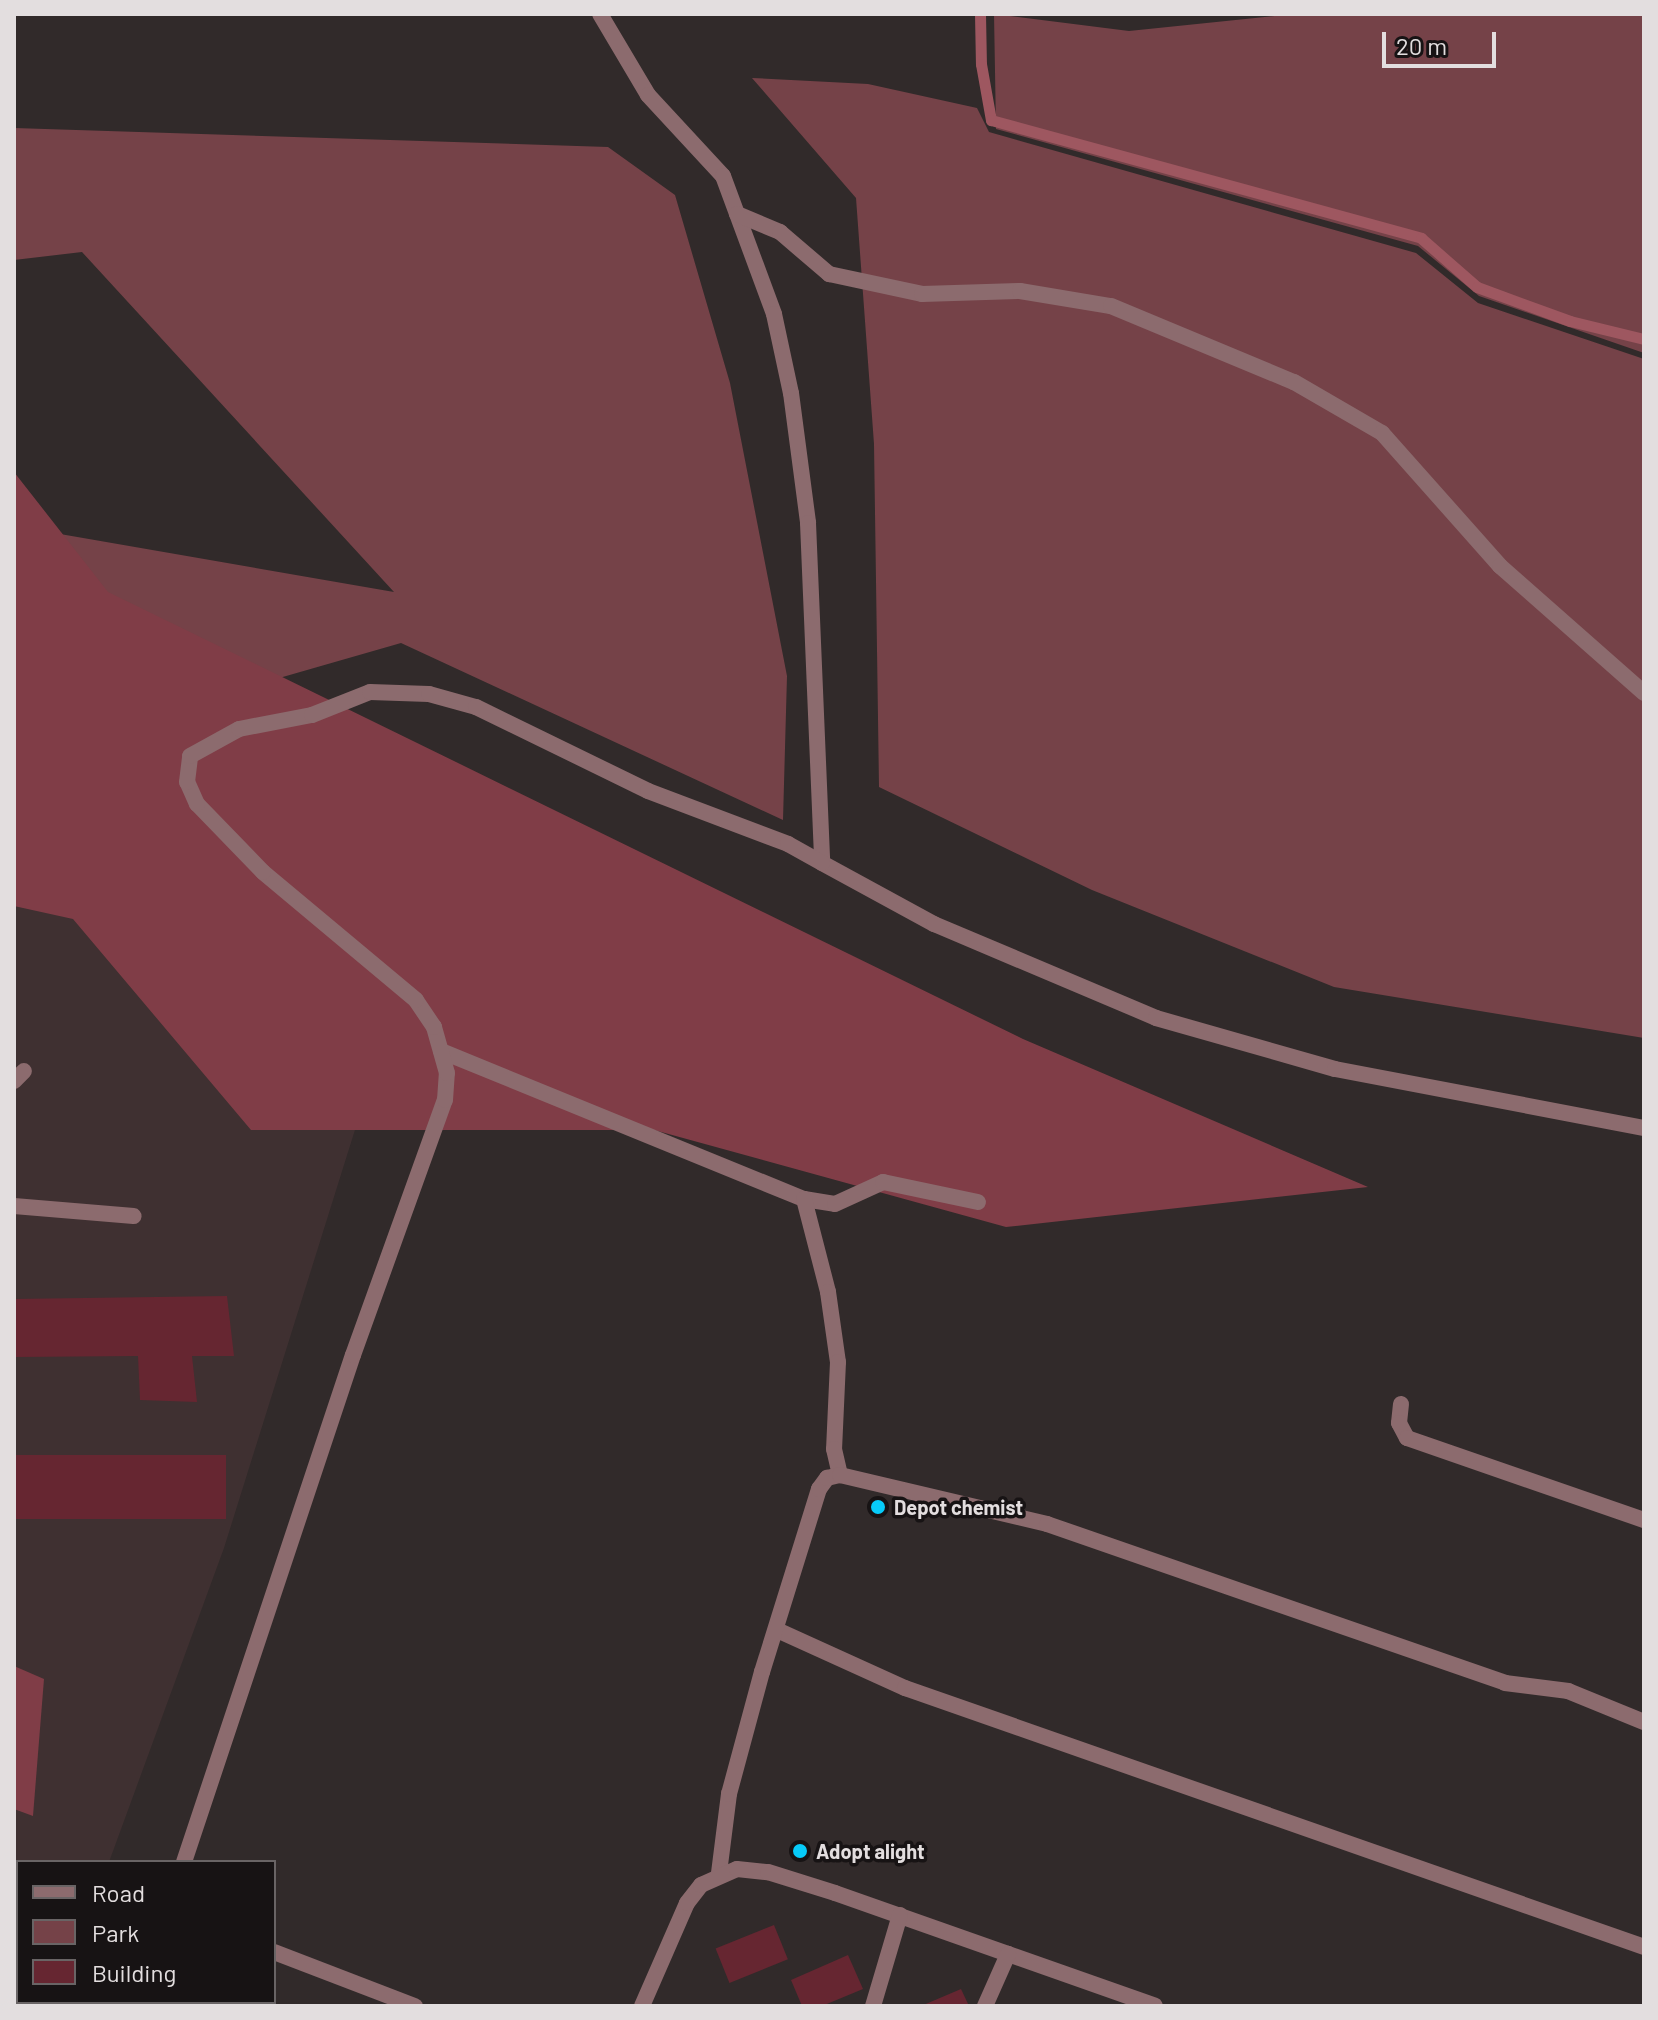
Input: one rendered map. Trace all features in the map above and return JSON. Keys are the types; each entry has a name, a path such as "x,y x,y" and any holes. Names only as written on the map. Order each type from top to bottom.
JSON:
{"street":[{"path":"600,14 648,95 723,176 774,314 795,422 816,639 822,863"},
{"path":"737,214 780,232 829,274 922,294 1020,291 1111,306 1294,382 1382,433 1500,566 1644,693"},
{"path":"185,1860 353,1355 445,1100 447,1073 434,1027 416,1000 273,880 197,804 187,782 190,756 239,729 312,715 370,692 429,694 476,707 676,804 788,844 934,924 1156,1018 1335,1069 1644,1128"},
{"path":"441,1051 804,1199 835,1204 883,1182 978,1202"},
{"path":"804,1199 828,1292 838,1362 834,1449 840,1475"},
{"path":"14,1206 134,1216"},
{"path":"1401,1404 1399,1423 1407,1438 1644,1520"},
{"path":"642,2006 687,1903 719,1873 729,1794 819,1489 827,1478 840,1475 1047,1524 1505,1683 1568,1691 1644,1722"},
{"path":"777,1630 905,1688 1644,1947"},
{"path":"719,1873 768,1872 900,1915 1155,2006"},
{"path":"873,2006 900,1915"},
{"path":"276,1953 415,2006"},
{"path":"985,2006 1008,1954"}],"shaded area":[{"path":"14,472 108,592 1023,1039 1368,1187 1006,1227 654,1130 251,1130 73,919 14,906"},
{"path":"14,828 375,1066 224,1548 110,1860 16,1860 16,2004 57,2004 14,2006"},
{"path":"14,1666 44,1679 33,1816 14,1809"}],"green space":[{"path":"994,14 1129,31 1294,14 1644,14 1644,353 1479,296 1418,246 996,129"},
{"path":"752,78 868,84 977,108 989,132 1416,253 1478,303 1644,359 1644,1038 1334,987 1092,890 879,787 874,444 856,198"},
{"path":"14,128 608,147 675,195 730,383 787,676 783,820 401,643 168,710 14,526 394,592 82,252 14,260"}],"building":[{"path":"227,1296 234,1356 192,1356 197,1402 140,1400 138,1356 14,1357 14,1299"},
{"path":"14,1455 226,1455 226,1519 14,1519"},
{"path":"774,1925 788,1959 729,1983 716,1949"},
{"path":"848,1955 863,1989 822,2006 802,2006 791,1980"},
{"path":"14,1961 16,2004 36,2004 14,2006"},
{"path":"961,1989 969,2006 921,2006"}],"waterway":[{"path":"980,14 981,64 991,120 1421,238 1477,287 1570,321 1644,339"}],"place":[{"name":"Depot chemist","path":"878,1507"},
{"name":"Adopt alight","path":"800,1851"}]}
